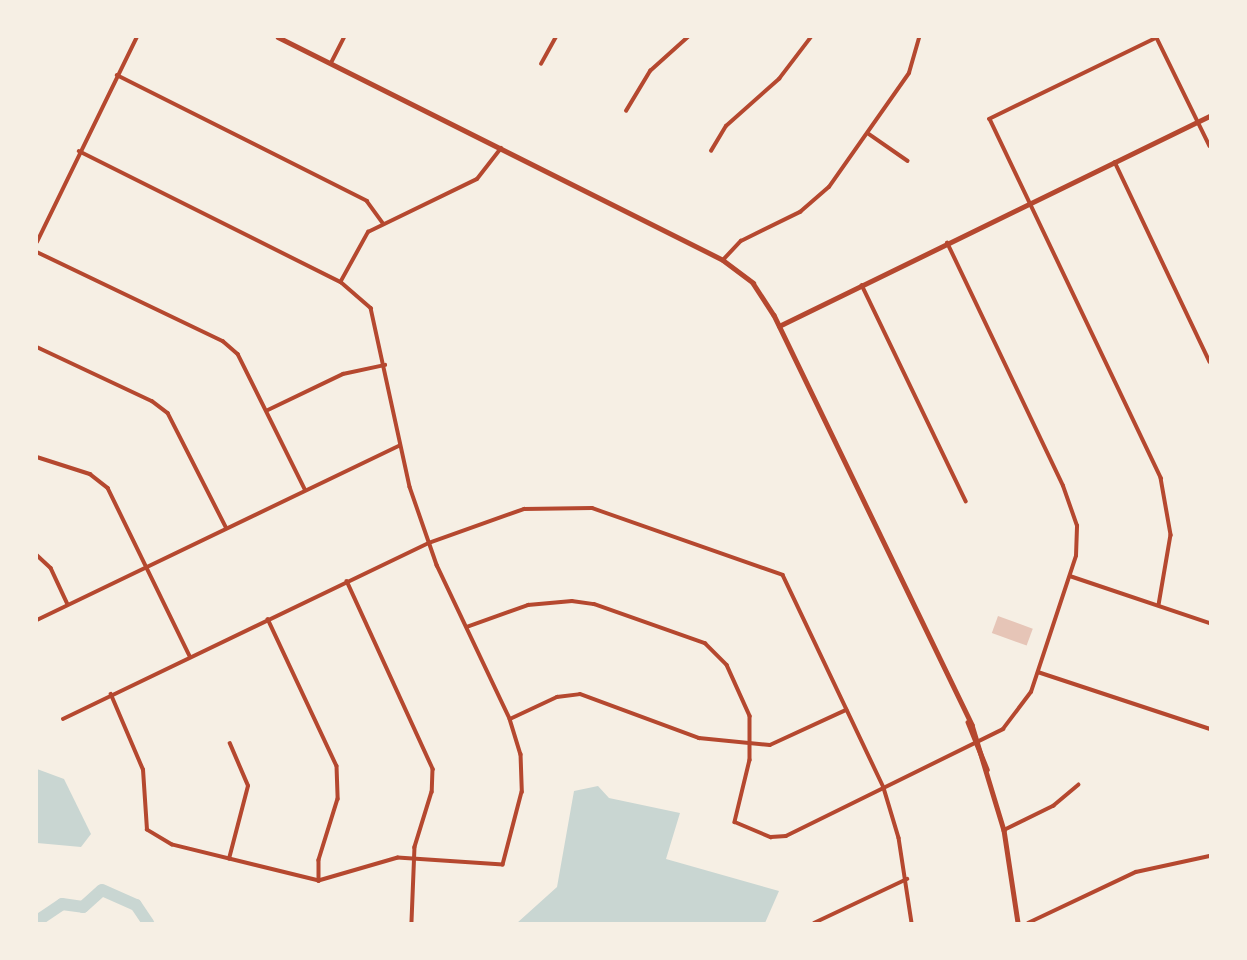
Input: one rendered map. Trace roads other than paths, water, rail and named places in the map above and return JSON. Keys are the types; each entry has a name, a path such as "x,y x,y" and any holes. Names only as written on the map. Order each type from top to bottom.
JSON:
{"street":[{"path":"37,242 79,151 137,37"},
{"path":"278,37 723,260 753,283 779,326 967,719 987,769 1004,830 1018,923"},
{"path":"331,63 344,37"},
{"path":"541,64 556,37"},
{"path":"626,111 650,71 688,37"},
{"path":"711,151 726,126 779,79 811,37"},
{"path":"723,260 741,241 800,212 822,195 869,133 909,73 919,37"},
{"path":"1159,605 1171,535 1161,478 990,119 1156,38 1210,146"},
{"path":"117,75 367,201 383,223"},
{"path":"779,326 1210,116"},
{"path":"869,133 908,160"},
{"path":"341,282 363,237 383,223 477,179 501,148"},
{"path":"79,151 341,282 371,308 385,365 399,446 429,543 510,719 521,754 522,792 503,864 386,860 319,881 188,851 147,830 143,770 111,695"},
{"path":"1115,162 1210,362"},
{"path":"467,627 528,604 572,601 594,604 705,643 727,665 750,716 751,744 735,822 771,837 786,836 977,744 1019,713 1038,672 1070,576 1078,541 1074,511 947,243"},
{"path":"37,252 223,341 248,369 305,489"},
{"path":"862,285 966,501"},
{"path":"37,347 168,412 226,527"},
{"path":"268,410 343,374 385,365"},
{"path":"37,620 399,446"},
{"path":"37,457 90,474 108,488 190,656"},
{"path":"63,719 429,543 524,509 575,506 605,512 783,575 884,788 907,879 912,923"},
{"path":"37,555 51,568 68,604"},
{"path":"1070,576 1210,623"},
{"path":"348,581 433,769 432,792 414,859 412,923"},
{"path":"268,619 337,766 338,799 320,860 319,881"},
{"path":"1038,672 1210,729"},
{"path":"510,719 557,697 580,694 699,738 751,744 783,742 846,710"},
{"path":"229,859 248,786 230,744"},
{"path":"1004,830 1053,806 1078,785"},
{"path":"1028,923 1136,872 1210,856"},
{"path":"814,923 907,879"}],"waterway":[{"path":"37,921 62,904 83,907 102,890 136,905 148,923"}]}
